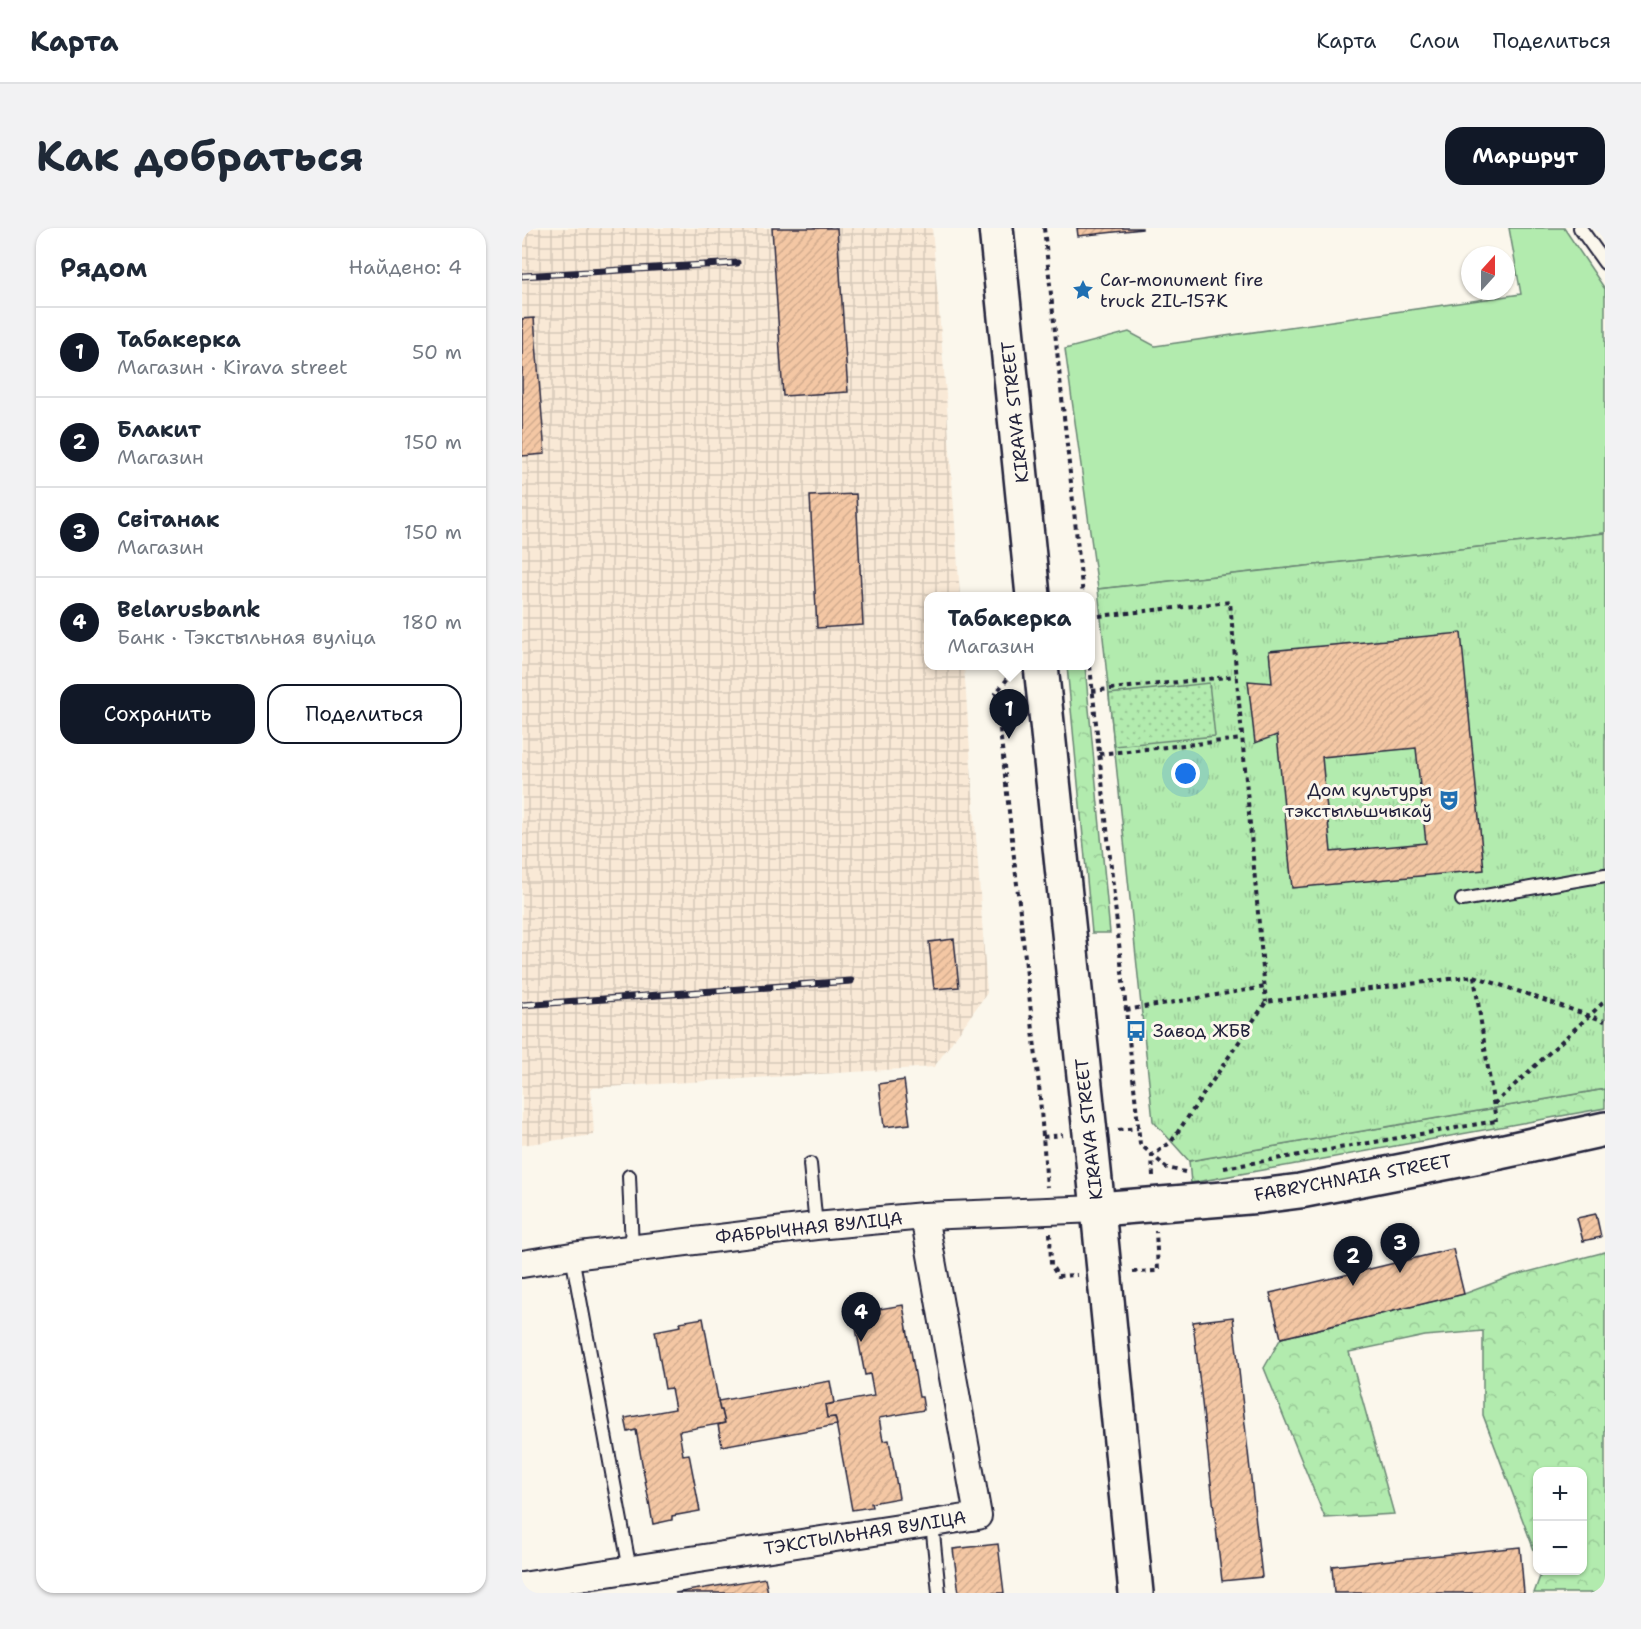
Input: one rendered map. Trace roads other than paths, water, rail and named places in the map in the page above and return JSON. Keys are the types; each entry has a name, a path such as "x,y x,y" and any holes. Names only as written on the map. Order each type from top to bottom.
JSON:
{"main road":[{"name":"KIRAVA STREET","path":"996,228 1032,592"},
{"name":"KIRAVA STREET","path":"1041,670 1136,1593"},
{"name":"FABRYCHNAIA STREET","path":"1098,1209 1300,1191 1498,1136 1605,1129"}],"street":[{"name":"ФАБРЫЧНАЯ ВУЛІЦА","path":"522,1264 816,1226 924,1215 1098,1209"},
{"name":"ТЭКСТЫЛЬНАЯ ВУЛІЦА","path":"522,1586 978,1516 924,1215"}],"lane":[{"path":"1580,228 1605,263"},
{"path":"1462,900 1605,875"},
{"path":"810,1164 816,1226"},
{"path":"629,1176 632,1249"},
{"path":"572,1256 630,1569"},
{"path":"932,1523 939,1593"}],"railway":[{"path":"522,276 737,263"},
{"path":"522,1005 851,981"}],"place":[{"name":"Car-monument fire truck ZIL-157K","path":"1083,290"},
{"name":"Табакерка","path":"1009,739"},
{"name":"Дом культуры тэкстыльшчыкаў","path":"1449,800"},
{"name":"Завод ЖБВ","path":"1136,1031"},
{"name":"Світанак","path":"1400,1273"},
{"name":"Блакит","path":"1353,1286"},
{"name":"Belarusbank","path":"861,1342"}]}
